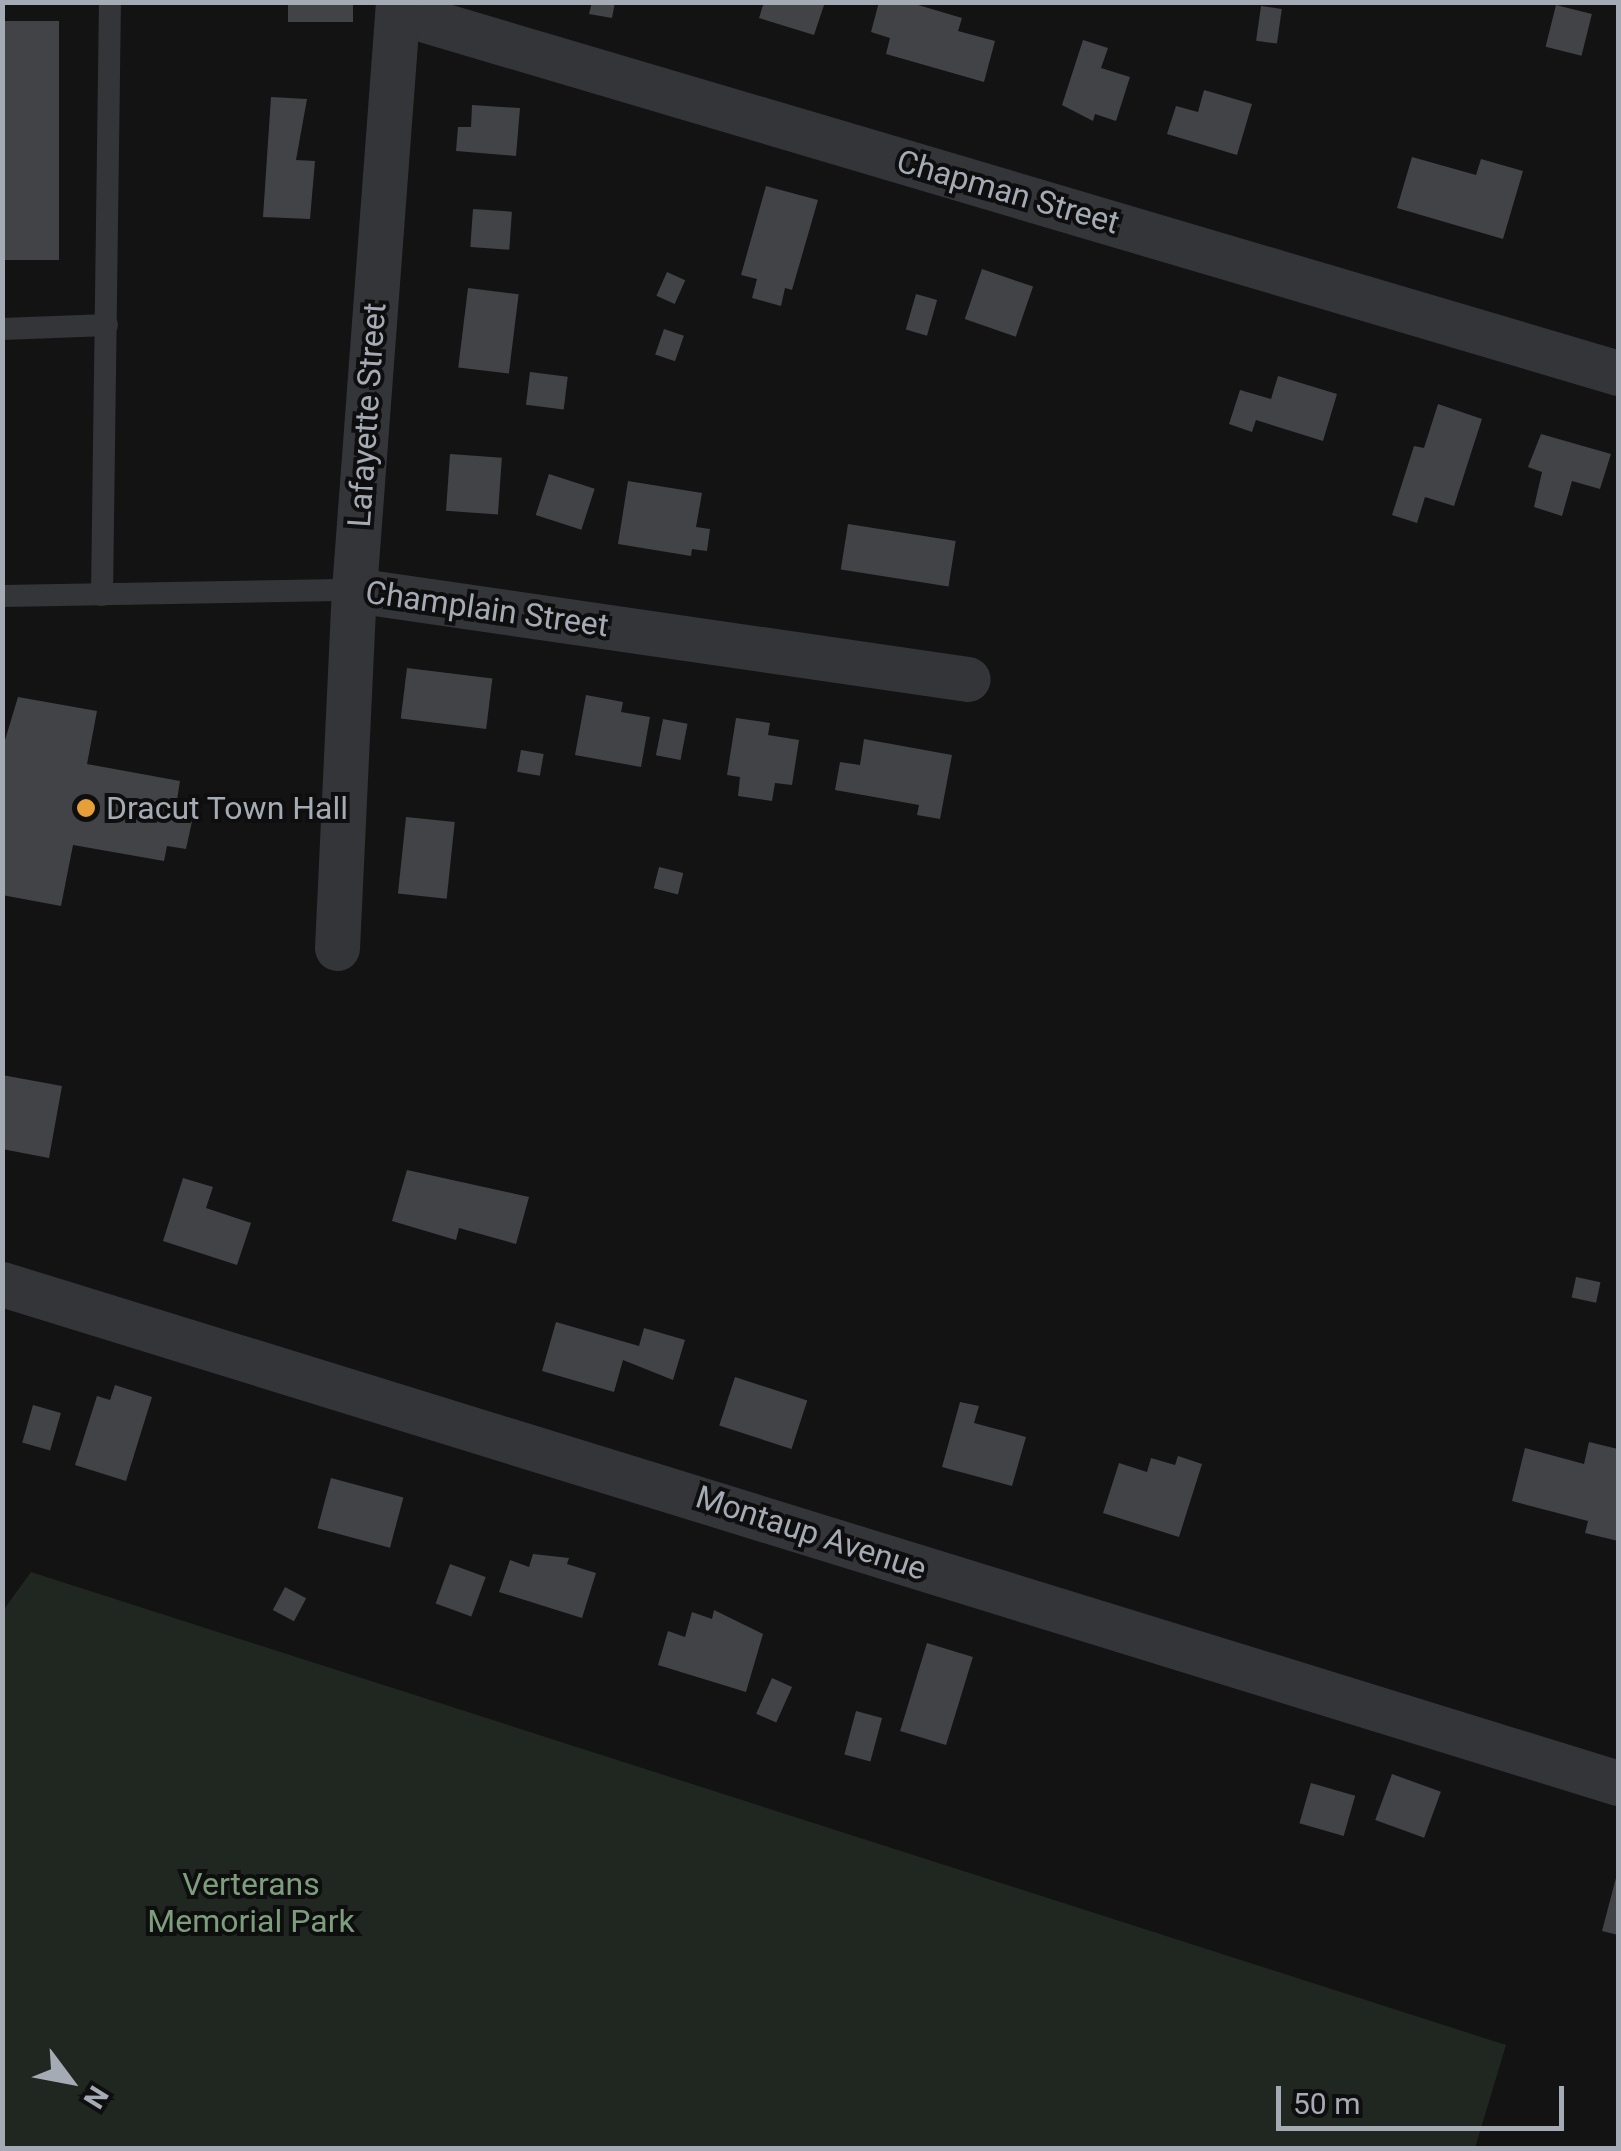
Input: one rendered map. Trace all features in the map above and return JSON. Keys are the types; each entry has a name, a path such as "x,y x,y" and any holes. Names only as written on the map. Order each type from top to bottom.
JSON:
{"street":[{"name":"Chapman Street","path":"398,7 1618,373"},
{"name":"Lafayette Street","path":"337,948 354,590 398,7"},
{"name":"Champlain Street","path":"354,590 968,679"},
{"name":"Montaup Avenue","path":"2,1284 1618,1783"}],"lane":[{"path":"102,596 110,2"},
{"path":"2,329 107,325"},
{"name":"Champlain Street","path":"2,596 354,590"}],"green space":[{"name":"Verterans Memorial Park","path":"31,1572 1506,2045 1475,2148 3,2148 2,1612"}],"building":[{"path":"288,2 353,2 353,22 288,22"},
{"path":"592,2 615,2 612,18 589,14"},
{"path":"764,2 825,2 814,35 759,18"},
{"path":"879,2 908,2 962,18 958,31 995,41 984,82 886,54 890,38 871,32"},
{"path":"1556,5 1592,14 1581,56 1546,47"},
{"path":"1261,6 1282,9 1277,44 1256,41"},
{"path":"2,21 59,21 59,260 2,260"},
{"path":"1083,40 1108,48 1101,68 1130,77 1116,121 1095,114 1093,121 1062,105"},
{"path":"1204,90 1252,104 1237,155 1167,134 1176,106 1198,112"},
{"path":"271,97 307,99 296,160 315,161 310,219 263,217"},
{"path":"472,105 520,108 516,156 456,151 458,127 471,127"},
{"path":"1412,157 1476,175 1481,159 1523,171 1503,239 1397,208"},
{"path":"766,186 818,200 792,290 785,288 781,306 752,298 757,279 741,275"},
{"path":"473,209 512,212 509,250 470,247"},
{"path":"982,269 1033,287 1016,337 965,319"},
{"path":"667,272 685,280 675,304 656,296"},
{"path":"468,288 519,294 509,374 458,367"},
{"path":"916,294 937,300 927,336 906,330"},
{"path":"664,329 684,336 675,361 655,355"},
{"path":"530,372 568,377 564,409 526,405"},
{"path":"1278,376 1337,394 1323,441 1256,420 1252,432 1229,424 1240,390 1271,399"},
{"path":"1438,404 1482,419 1454,506 1425,497 1417,523 1392,515 1414,446 1424,448"},
{"path":"1541,434 1611,454 1600,489 1572,481 1562,516 1534,507 1542,472 1528,467"},
{"path":"450,454 502,458 498,514 446,511"},
{"path":"549,474 595,489 581,530 536,515"},
{"path":"628,481 702,493 696,527 710,529 707,551 692,549 691,556 618,544"},
{"path":"848,524 956,541 948,586 841,569"},
{"path":"407,668 492,678 486,729 401,719"},
{"path":"586,695 623,702 621,712 650,717 641,767 575,755"},
{"path":"18,697 97,711 87,764 180,781 177,800 196,803 186,849 167,846 164,861 73,845 61,906 2,895 2,750"},
{"path":"736,718 770,723 768,735 799,740 792,785 775,783 772,801 738,796 740,777 727,775"},
{"path":"663,719 688,724 680,760 656,755"},
{"path":"864,739 952,755 940,819 917,815 919,805 835,790 840,762 860,765"},
{"path":"521,750 544,754 540,776 517,772"},
{"path":"406,817 455,822 447,899 398,894"},
{"path":"659,867 683,873 678,894 654,888"},
{"path":"2,1075 62,1086 49,1158 2,1149"},
{"path":"407,1170 529,1197 516,1244 459,1228 456,1240 392,1221"},
{"path":"183,1178 213,1187 206,1208 251,1223 237,1265 163,1241"},
{"path":"1576,1277 1600,1282 1596,1303 1572,1298"},
{"path":"556,1322 639,1346 644,1328 685,1340 673,1380 623,1360 614,1392 542,1371"},
{"path":"735,1377 807,1400 792,1449 719,1426"},
{"path":"115,1385 152,1397 126,1481 75,1465 97,1396 110,1400"},
{"path":"960,1402 979,1406 974,1423 1026,1437 1012,1486 942,1467"},
{"path":"33,1405 61,1413 50,1450 22,1442"},
{"path":"1589,1442 1618,1449 1618,1541 1585,1533 1588,1521 1512,1501 1525,1448 1584,1464"},
{"path":"1178,1456 1202,1464 1179,1537 1103,1513 1119,1463 1147,1472 1151,1458 1175,1465"},
{"path":"331,1478 403,1497 390,1548 318,1528"},
{"path":"533,1554 569,1558 567,1564 596,1573 582,1618 499,1592 510,1560 529,1567"},
{"path":"450,1564 486,1577 471,1616 436,1603"},
{"path":"285,1587 306,1598 294,1621 273,1610"},
{"path":"714,1610 763,1634 746,1692 658,1665 668,1631 685,1637 692,1612 712,1619"},
{"path":"927,1643 973,1657 946,1745 900,1731"},
{"path":"772,1678 792,1687 776,1723 756,1714"},
{"path":"856,1711 882,1718 870,1761 844,1754"},
{"path":"1392,1774 1441,1792 1424,1838 1375,1820"},
{"path":"1311,1783 1355,1796 1344,1836 1299,1823"},
{"path":"1618,1874 1618,1935 1602,1931"}],"place":[{"name":"Dracut Town Hall","path":"86,808"}]}
